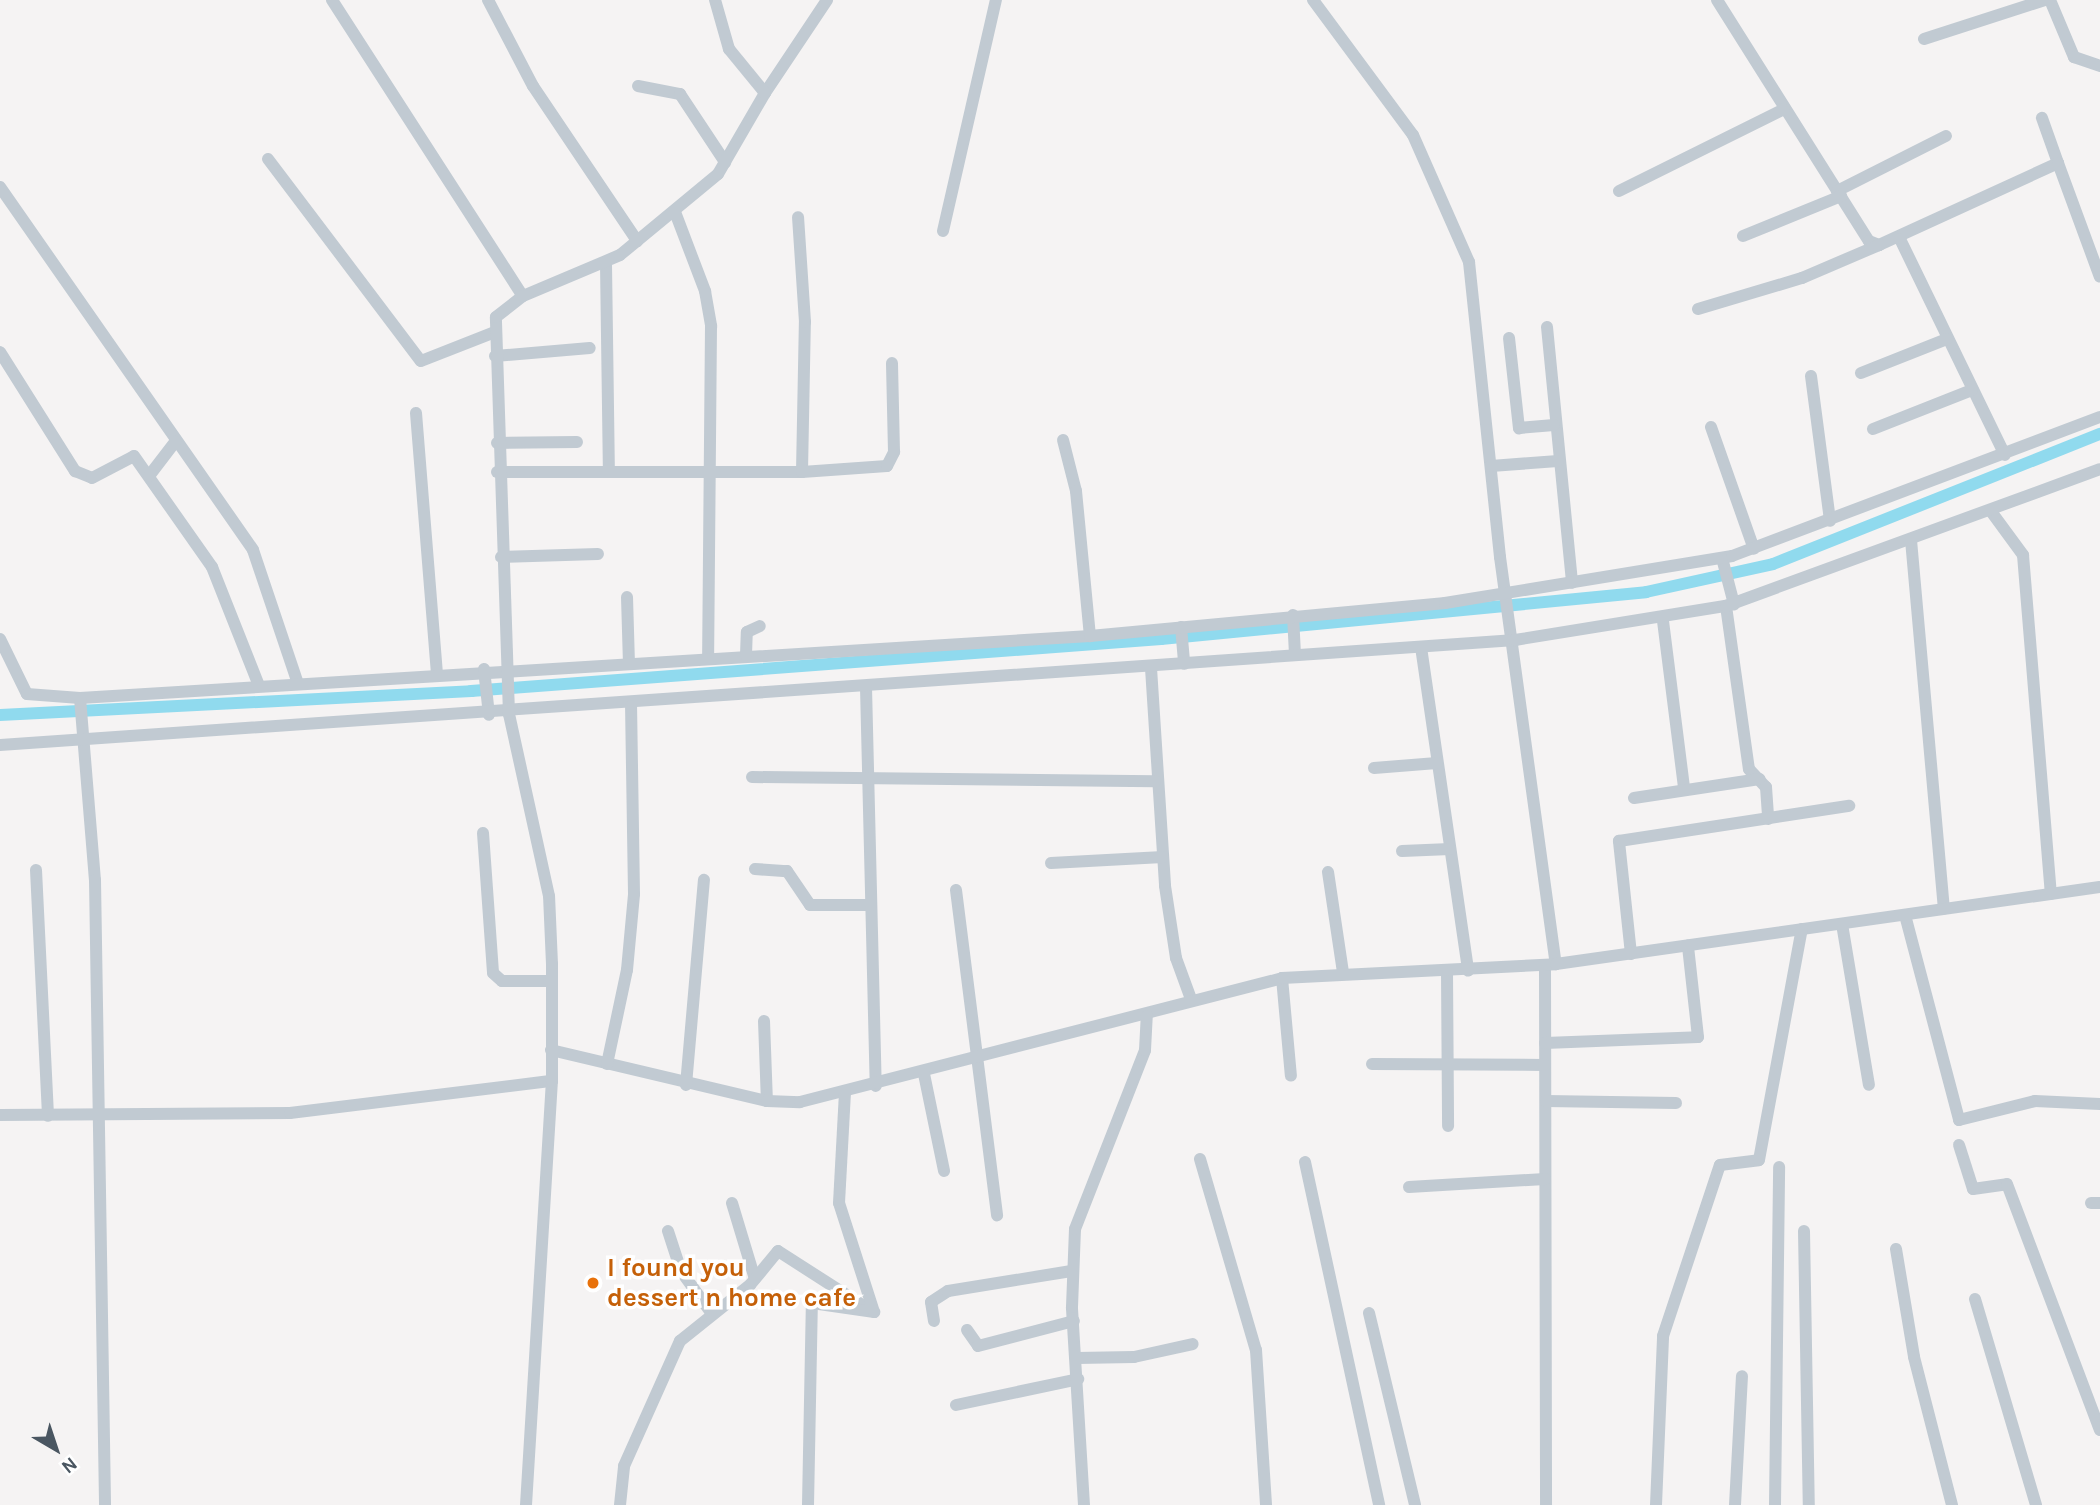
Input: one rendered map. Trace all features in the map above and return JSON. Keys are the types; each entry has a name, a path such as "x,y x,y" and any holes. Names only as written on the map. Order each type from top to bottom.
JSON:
{"street":[{"path":"332,0 523,296"},
{"path":"488,0 533,86 637,241"},
{"path":"715,0 729,49 765,93"},
{"path":"526,1505 552,1081 552,981 549,896 509,714 497,472 496,317 523,296 606,264 676,212 725,162 765,93 827,0"},
{"path":"943,231 996,0"},
{"path":"1313,0 1413,135 1456,224 1474,294 1506,598 1515,640 1551,965 1545,1043 1546,1505"},
{"path":"1717,0 1839,193 1878,245"},
{"path":"1924,39 2045,0"},
{"path":"2050,0 2074,57 2100,66"},
{"path":"638,86 680,94 725,162"},
{"path":"1619,191 1784,109"},
{"path":"2042,118 2100,277"},
{"path":"1743,236 1839,193 1946,136"},
{"path":"268,159 421,361 495,332"},
{"path":"1698,309 1802,278 1878,245 1900,239 2058,163"},
{"path":"0,187 261,565 298,684"},
{"path":"676,212 705,291 710,326 712,472 708,658"},
{"path":"798,217 805,322 803,472"},
{"path":"1900,239 2005,455"},
{"path":"606,264 609,470"},
{"path":"1547,327 1554,425 1572,583"},
{"path":"1509,338 1519,428 1554,425"},
{"path":"1861,373 1947,339"},
{"path":"495,356 590,348"},
{"path":"0,352 75,471 92,478 134,456 212,567 259,685"},
{"path":"497,472 803,472 887,466 894,452 892,363"},
{"path":"1811,376 1830,522"},
{"path":"1873,429 1972,390"},
{"path":"416,414 437,674"},
{"path":"0,639 27,694 80,702 259,685 506,668 629,664 1181,630 1506,598 1572,583 1722,558 1754,549 2100,417"},
{"path":"1711,427 1754,549"},
{"path":"1063,440 1076,491 1090,636"},
{"path":"149,476 175,442"},
{"path":"497,443 577,442"},
{"path":"1492,466 1558,461"},
{"path":"0,745 81,737 631,706 1150,667 1184,660 1515,640 1663,621 1730,605 2100,469"},
{"path":"1990,510 2023,555 2052,894"},
{"path":"1911,540 1944,909"},
{"path":"502,557 598,554"},
{"path":"1722,558 1749,769 1760,779 1768,819"},
{"path":"628,597 629,664"},
{"path":"1293,618 1295,652"},
{"path":"1663,621 1684,788"},
{"path":"747,655 747,632 760,626"},
{"path":"1181,630 1184,660"},
{"path":"1421,647 1468,971"},
{"path":"1150,667 1155,781 1163,857 1176,958 1191,999"},
{"path":"484,670 489,715"},
{"path":"866,687 876,1086"},
{"path":"80,702 95,880 105,1505"},
{"path":"607,1063 627,970 634,894 631,706"},
{"path":"1374,768 1437,763"},
{"path":"752,778 1155,781"},
{"path":"1634,798 1684,788 1760,779"},
{"path":"1631,954 1619,841 1849,806"},
{"path":"483,833 493,973 502,981 552,981"},
{"path":"1402,851 1450,849"},
{"path":"1051,863 1163,857"},
{"path":"755,869 787,871 810,905 870,905"},
{"path":"36,870 48,1116"},
{"path":"1328,872 1343,972"},
{"path":"686,1084 704,880"},
{"path":"551,1050 767,1101 845,1093 1147,1016 1191,999 1282,978 1343,972 1447,972 1551,965 2100,887"},
{"path":"956,890 975,1061 989,1124 997,1215"},
{"path":"1905,915 1959,1120 2035,1101 2100,1104"},
{"path":"1842,924 1868,1085"},
{"path":"1656,1505 1663,1336 1720,1164 1759,1160 1802,929"},
{"path":"1545,1043 1698,1037 1688,946"},
{"path":"1447,972 1448,1126"},
{"path":"1282,978 1291,1076"},
{"path":"1084,1505 1071,1268 1075,1228 1145,1050 1147,1016"},
{"path":"764,1021 767,1101"},
{"path":"1372,1064 1545,1065"},
{"path":"924,1074 944,1171"},
{"path":"0,1115 99,1117 290,1112 552,1081"},
{"path":"845,1093 839,1203 873,1312"},
{"path":"1546,1101 1676,1103"},
{"path":"1959,1145 1973,1189 2007,1184 2100,1430"},
{"path":"1200,1159 1256,1350 1266,1505"},
{"path":"1305,1162 1379,1505"},
{"path":"1775,1505 1779,1167"},
{"path":"1409,1187 1545,1179"},
{"path":"732,1203 755,1279"},
{"path":"668,1231 681,1271 710,1311"},
{"path":"1804,1231 1809,1505"},
{"path":"1896,1249 1914,1357 1952,1505"},
{"path":"620,1505 624,1466 680,1341 710,1311 755,1279 778,1251 873,1312"},
{"path":"982,1275 1071,1268"},
{"path":"934,1321 931,1302 948,1291 1071,1268"},
{"path":"1975,1299 2036,1505"},
{"path":"808,1505 811,1303 873,1312"},
{"path":"1368,1313 1415,1505"},
{"path":"967,1330 978,1346 1074,1321"},
{"path":"1077,1358 1134,1357 1193,1344"},
{"path":"1735,1505 1742,1376"},
{"path":"956,1405 1078,1378"}],"waterway":[{"path":"0,715 471,691 1161,639 1646,592 1773,564 2100,434"}],"place":[{"name":"I found you dessert n home cafe","path":"593,1283"}]}
